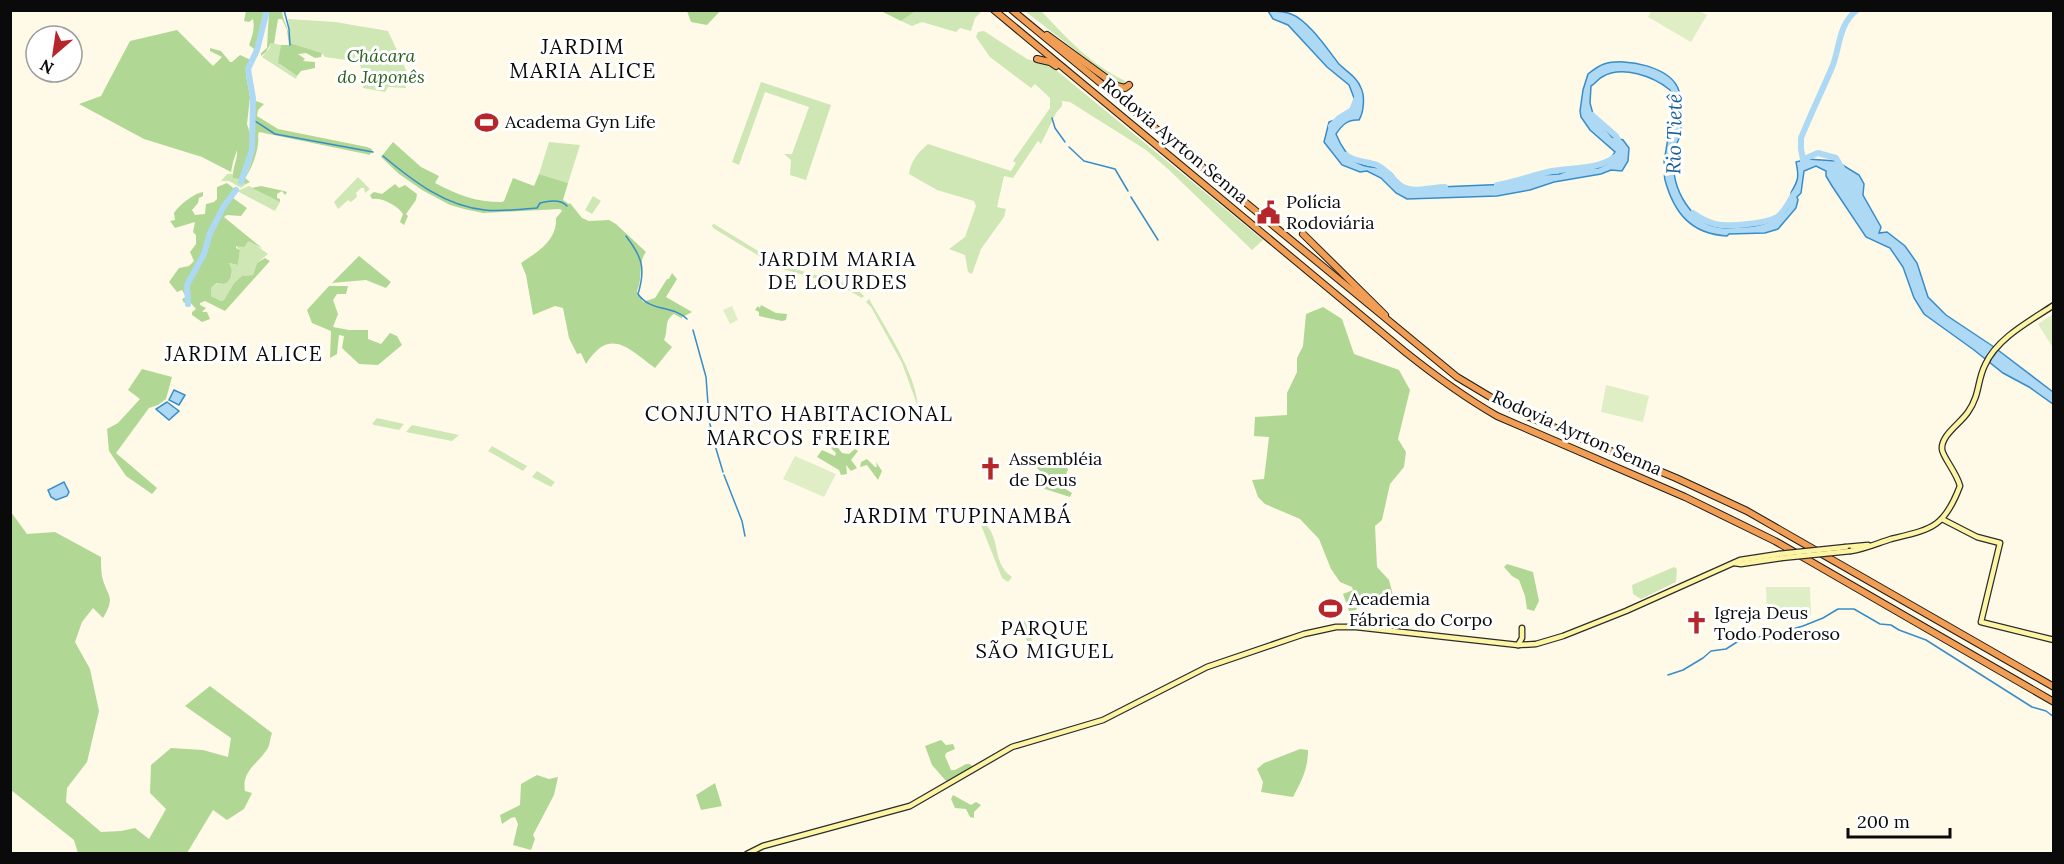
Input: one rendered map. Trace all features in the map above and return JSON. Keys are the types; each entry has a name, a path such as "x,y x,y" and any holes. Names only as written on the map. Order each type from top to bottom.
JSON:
{"highway":[{"name":"Rodovia Ayrton Senna","path":"994,10 1441,380 1471,401 1497,416 1685,497 1775,541 2054,702"},
{"name":"Rodovia Ayrton Senna","path":"1012,10 1457,377 1492,399 1527,416 1677,478 1747,512 2054,687"},
{"path":"1038,31 1061,43 1117,86 1125,88 1129,85"},
{"path":"1040,49 1042,54 1036,59 1055,65 1114,110"},
{"path":"1302,234 1378,307 1393,325"}],"main road":[{"path":"1780,556 1851,551 1921,532 1936,525 1942,519 1960,486 1956,471 1943,453 1943,443 1973,404 1983,368 2000,345 2054,305"},
{"path":"1942,519 1977,537 2000,543 1980,622 2054,640"},
{"path":"747,854 763,846 910,806 1012,747 1103,720 1207,667 1304,634 1336,627 1356,627 1518,645 1536,644 1563,636 1734,563 1741,564 1780,556 1874,544"},
{"path":"1518,645 1522,638 1522,628"}],"green space":[{"path":"269,10 282,11 289,34 290,43 322,53 321,57 315,58 306,53 298,54 305,59 303,61 315,62 315,68 301,71 297,76 278,63 281,45 289,45 287,30 282,19 278,19 274,44 271,43 261,56 267,48"},
{"path":"1652,10 1699,11 1707,15 1691,42 1648,17"},
{"path":"246,11 266,11 263,18 264,30 255,50 258,56 253,54 254,49 249,45 254,23 253,19 249,22 244,21"},
{"path":"687,11 720,11 707,25 691,22"},
{"path":"867,11 915,11 901,21 883,12"},
{"path":"914,11 982,11 975,18 971,31 960,28 956,32 922,22 912,26 901,21"},
{"path":"1025,11 1041,11 1080,50 1101,67 1125,81 1125,84 1121,86"},
{"name":"Chácara do Japonês","path":"288,19 335,22 388,31 411,81 405,82 406,88 388,87 385,92 363,88 360,62 325,57 322,53 290,43"},
{"path":"177,30 213,66 222,57 210,51 210,48 221,51 230,62 240,55 251,60 246,75 250,97 247,124 251,148 240,179 233,178 237,150 231,172 202,157 144,139 79,104 101,96 130,41"},
{"path":"984,31 1027,59 1051,66 1263,240 1252,250 1146,150 1070,102 1062,101 1062,106 1056,113 1041,144 1038,141 1013,178 1004,176 997,207 1006,209 1004,217 981,249 972,274 968,272 965,255 949,249 965,237 976,206 974,201 937,190 909,174 913,161 928,144 1011,171 1016,163 1013,161 1050,108 1050,98 1035,84 1031,88 990,57 976,37 978,32"},
{"path":"271,43 281,45 280,65 297,76 296,79 262,57"},
{"path":"761,82 831,105 806,180 790,175 791,160 784,154 792,154 809,107 765,92 739,165 732,162"},
{"path":"256,101 264,104 258,110 257,116 278,129 367,147 372,149 372,152 369,155 259,132 255,156 245,178 250,182 246,184 241,182 248,171 254,150 253,130 256,121 252,115"},
{"path":"393,142 421,167 439,176 435,183 475,199 492,202 504,201 513,178 534,186 539,174 568,183 563,200 570,203 582,218 589,221 609,220 646,252 642,260 637,291 643,302 655,298 672,273 677,279 666,297 692,312 681,318 674,314 668,320 664,340 672,347 655,368 628,348 612,344 603,346 595,352 586,364 581,353 577,354 569,338 563,308 555,306 533,315 526,275 521,263 550,239 556,218 562,211 560,209 483,213 450,205 399,174 381,157"},
{"path":"549,142 580,145 568,183 539,174"},
{"path":"227,174 233,174 233,178 239,178 246,184 241,188 229,181 221,181"},
{"path":"358,177 370,189 365,193 364,188 361,188 356,193 357,197 351,202 348,200 338,209 334,202"},
{"path":"227,183 237,191 233,198 247,208 241,216 227,215 224,217 263,249 249,241 244,247 236,246 240,250 238,265 229,263 231,277 224,284 217,283 211,288 211,296 221,301 224,300 234,283 242,276 253,275 257,263 265,258 270,261 225,311 205,301 200,303 206,308 202,312 207,312 210,319 202,322 192,315 196,309 189,301 184,303 182,299 186,297 182,290 177,292 169,282 179,268 189,266 194,261 190,252 196,244 196,235 193,232 195,222 175,228 170,221 175,220 174,213 183,203 203,192 203,196 199,198 192,210 195,215 205,214 206,204 217,199 217,187"},
{"path":"395,184 399,188 405,185 417,194 416,200 406,214 408,216 404,225 400,222 403,214 397,208 385,201 372,199 370,195 374,192 382,194"},
{"path":"249,186 280,202 275,211 237,191"},
{"path":"261,186 287,192 285,195 282,191 277,194 280,202 252,188"},
{"path":"593,196 601,201 592,214 585,210"},
{"path":"714,224 781,265 844,283 864,296 862,298 839,285 779,268 713,228"},
{"path":"249,240 268,254 257,263 253,275 242,276 234,283 224,300 221,301 211,296 211,288 218,283 224,284 232,275 229,263 238,265 240,250 236,246 247,244"},
{"path":"359,256 391,282 386,288 366,280 332,283"},
{"path":"329,286 348,286 346,294 337,294 333,300 338,314 333,327 368,330 368,339 381,344 390,333 397,336 402,345 378,365 359,364 342,348 344,336 339,335 337,354 330,358 331,331 312,323 307,310"},
{"path":"869,299 906,366 912,380 918,407 902,363 866,302"},
{"path":"761,305 776,313 787,314 786,320 759,316 759,312 755,310"},
{"path":"732,306 738,320 730,324 723,310"},
{"path":"1323,307 1342,319 1354,354 1399,370 1410,390 1398,439 1406,452 1404,467 1390,484 1382,520 1375,526 1377,567 1389,580 1394,599 1366,594 1356,610 1349,611 1343,594 1353,590 1352,587 1340,582 1331,569 1319,539 1300,519 1265,504 1258,497 1252,480 1264,479 1269,437 1254,436 1255,417 1287,415 1287,393 1297,372 1297,358 1303,346 1306,314"},
{"path":"2053,314 2053,348 2038,324"},
{"path":"142,369 172,377 166,399 149,408 116,453 157,488 152,494 126,476 109,451 107,429 118,423 140,399 128,390"},
{"path":"1606,385 1649,396 1643,422 1601,412"},
{"path":"377,418 404,424 399,430 372,424"},
{"path":"412,425 459,435 452,441 406,432"},
{"path":"832,435 832,440 842,453 849,454 855,449 858,451 851,460 857,468 851,471 846,465 847,474 841,475 839,470 817,457 822,450 835,456 836,453 824,441"},
{"path":"492,446 527,466 523,471 488,451"},
{"path":"1052,453 1068,469 1063,484 1064,488 1072,493 1070,497 1045,489 1036,478 1037,474 1042,473 1037,468 1044,460 1047,463 1050,462 1049,455"},
{"path":"795,456 836,474 824,497 783,479"},
{"path":"867,459 877,467 876,462 882,471 878,480 867,465 860,467 861,462"},
{"path":"537,471 555,482 551,487 532,477"},
{"path":"11,512 27,534 55,532 101,557 102,576 110,600 109,605 103,618 93,608 82,622 75,642 90,669 99,711 87,762 67,788 66,802 101,832 135,828 149,839 166,809 150,793 151,765 171,748 203,750 228,757 231,738 185,706 210,686 272,733 268,748 246,778 245,791 252,793 244,809 227,820 213,810 187,853 78,853 74,840 11,790"},
{"path":"979,520 987,526 1001,563 1012,577 1008,582 1002,578"},
{"path":"1507,564 1533,572 1539,601 1534,611 1527,609 1519,580 1504,567"},
{"path":"1674,567 1677,569 1676,582 1641,599 1633,594 1632,585"},
{"path":"1766,587 1810,587 1811,615 1767,618"},
{"path":"1025,621 1035,649 1031,651 1020,624"},
{"path":"941,740 946,745 953,744 955,749 946,753 945,756 951,770 966,764 973,767 947,782 932,765 925,746"},
{"path":"1300,749 1308,750 1307,763 1302,780 1293,797 1261,792 1263,782 1257,769 1264,763"},
{"path":"537,775 549,779 558,777 554,795 533,835 535,839 531,850 513,845 518,824 515,817 502,824 500,815 520,805 521,784"},
{"path":"715,783 722,806 701,810 696,795"},
{"path":"953,795 971,805 976,802 981,805 974,812 974,818 970,817 966,809 955,808 951,799"}],"water":[{"name":"Rio Tietê","path":"1268,11 1288,13 1304,22 1339,64 1357,81 1363,95 1361,117 1359,120 1346,123 1336,134 1342,147 1352,159 1366,166 1387,170 1400,187 1422,190 1439,187 1510,184 1540,175 1559,174 1572,169 1598,168 1607,164 1615,152 1590,130 1581,117 1583,90 1588,74 1604,64 1613,62 1635,63 1658,70 1675,83 1679,91 1680,122 1683,132 1677,143 1673,168 1680,193 1694,214 1712,226 1722,228 1760,225 1774,220 1789,206 1791,193 1798,178 1796,162 1807,159 1836,161 1859,175 1864,184 1863,195 1881,227 1879,233 1887,232 1905,246 1917,263 1928,297 1946,315 1994,347 2053,392 2053,404 2029,387 2003,373 1924,314 1914,298 1903,267 1890,248 1866,237 1832,186 1826,176 1826,171 1816,166 1804,171 1796,208 1778,229 1765,233 1729,234 1727,236 1703,231 1686,220 1673,202 1665,178 1664,162 1673,108 1670,90 1655,80 1628,72 1619,72 1602,77 1591,86 1590,103 1593,114 1612,137 1623,140 1629,148 1628,161 1622,171 1611,170 1497,196 1407,199 1396,193 1381,178 1367,171 1360,172 1342,165 1324,142 1329,122 1348,113 1356,103 1349,85 1327,67 1288,25 1273,19"},
{"path":"174,390 185,395 179,405 169,400"},
{"path":"167,402 179,411 169,420 156,409"},
{"path":"64,482 69,492 67,496 56,500 51,497 48,490"}],"waterway":[{"path":"241,182 252,150 253,98 248,69 257,50 267,10"},
{"path":"284,10 290,45"},
{"path":"1803,160 1801,138 1833,65 1843,28 1857,10"},
{"name":"Rio Tietê","path":"1331,126 1352,110 1358,95"},
{"name":"Rio Tietê","path":"1592,115 1616,136 1621,146"},
{"path":"1052,118 1055,128 1065,142"},
{"path":"252,119 275,134 373,152"},
{"path":"1069,147 1084,161 1115,169 1128,191"},
{"name":"Rio Tietê","path":"1802,167 1804,159 1818,153 1836,158 1843,170"},
{"name":"Rio Tietê","path":"1346,155 1377,165 1399,185 1407,189 1445,187"},
{"path":"383,156 430,191 470,208 491,211 537,208 540,203 554,201 567,206"},
{"name":"Rio Tietê","path":"1497,185 1552,171 1593,166 1615,157"},
{"path":"188,304 187,285 204,254 210,233 224,206 236,190"},
{"name":"Rio Tietê","path":"1693,213 1715,224 1756,223 1780,215 1794,194"},
{"path":"1131,197 1158,240"},
{"path":"626,236 636,250 641,263 642,277 638,294 649,304 675,312 687,319"},
{"path":"693,330 706,377 708,404"},
{"path":"708,415 712,433"},
{"path":"714,442 723,472"},
{"path":"724,475 742,521 745,536"},
{"path":"1668,675 1683,670 1711,651 1726,649 1737,642 1803,626 1838,609 1854,609 1880,624 1891,625 1926,640 2032,707 2046,711 2054,717"}],"place":[{"name":"Academa Gyn Life","path":"487,122"},
{"name":"Polícia Rodoviária","path":"1268,212"},
{"name":"Assembléia de Deus","path":"991,469"},
{"name":"Academia Fábrica do Corpo","path":"1331,609"},
{"name":"Igreja Deus Todo Poderoso","path":"1696,623"}],"district":[{"name":"JARDIM MARIA ALICE","path":"583,59"},
{"name":"JARDIM MARIA DE LOURDES","path":"838,270"},
{"name":"JARDIM ALICE","path":"244,354"},
{"name":"CONJUNTO HABITACIONAL MARCOS FREIRE","path":"799,426"},
{"name":"JARDIM TUPINAMBÁ","path":"958,516"},
{"name":"PARQUE SÃO MIGUEL","path":"1045,640"}]}
